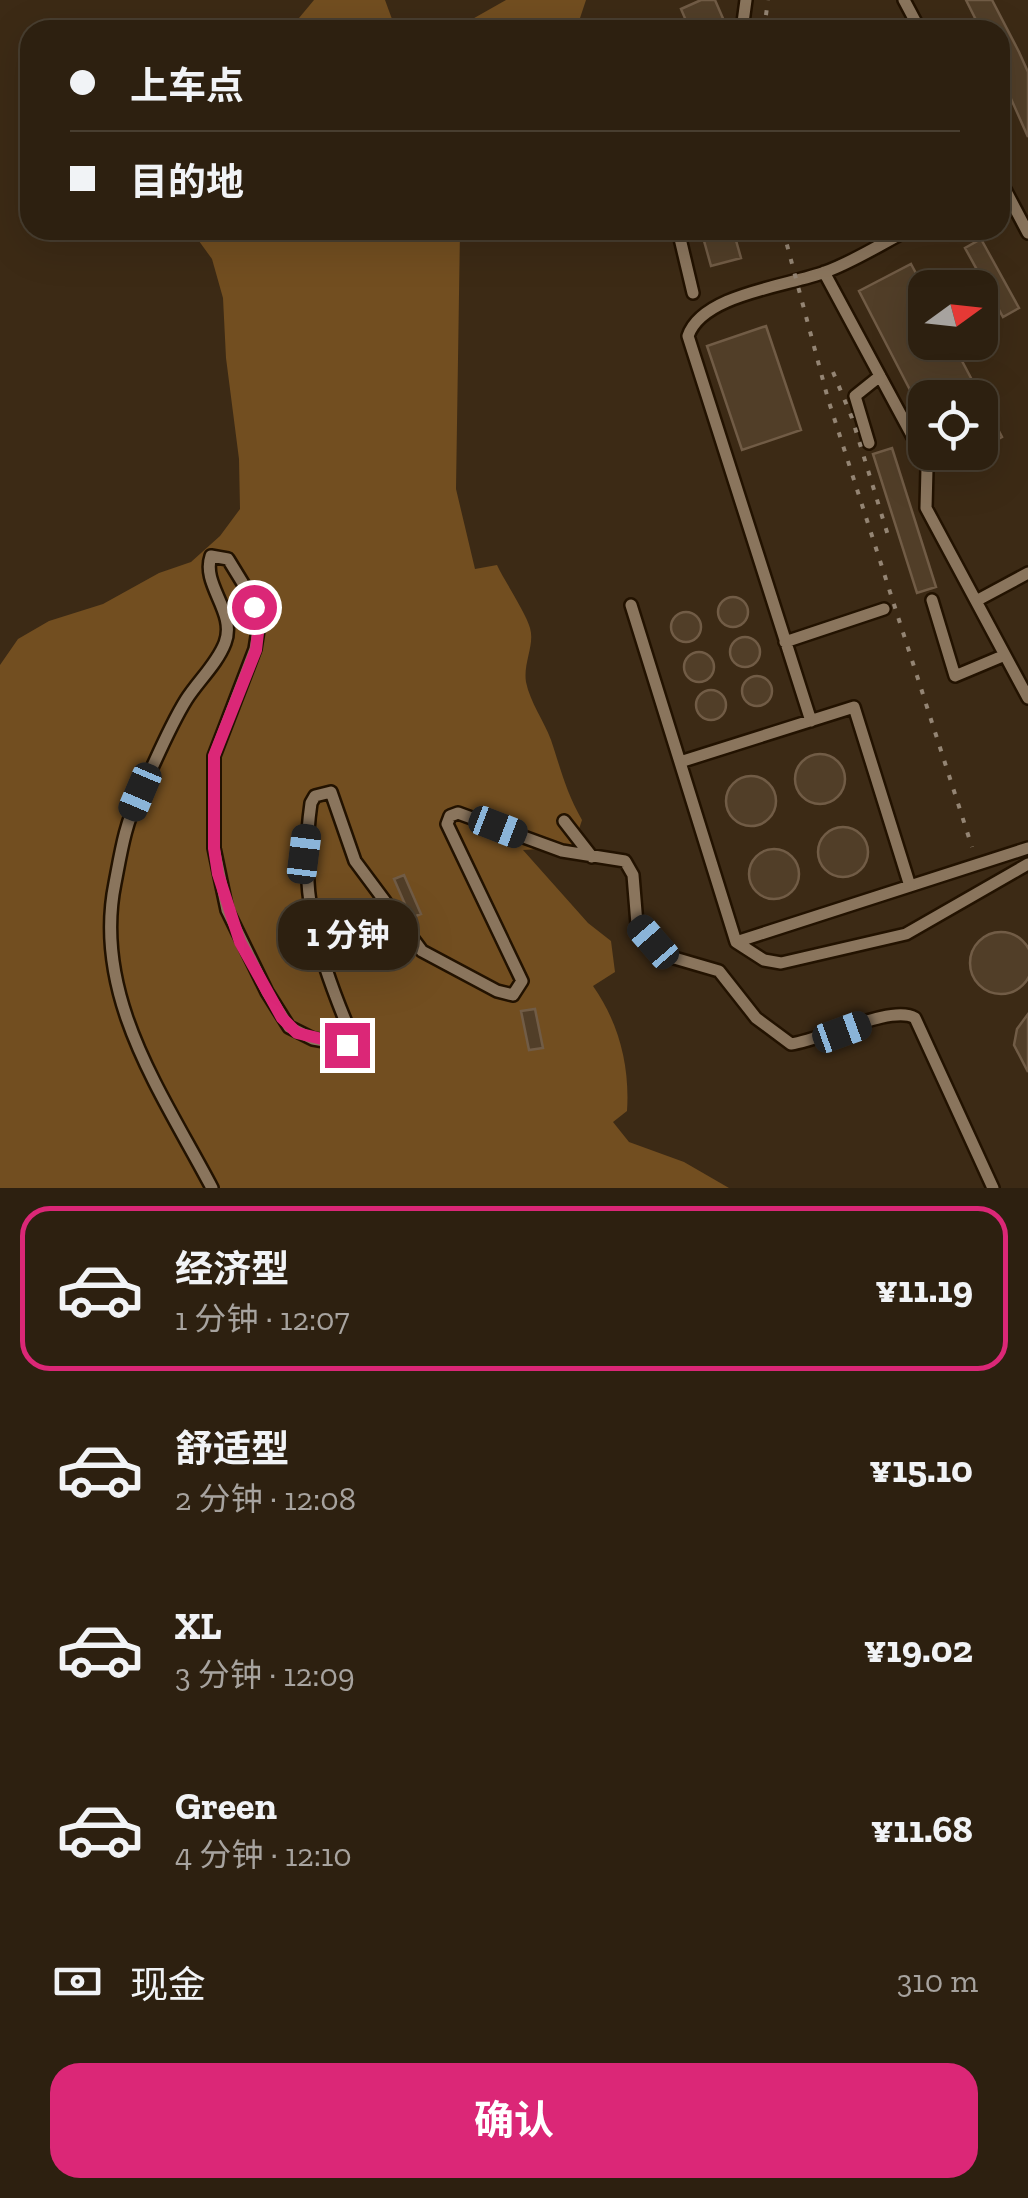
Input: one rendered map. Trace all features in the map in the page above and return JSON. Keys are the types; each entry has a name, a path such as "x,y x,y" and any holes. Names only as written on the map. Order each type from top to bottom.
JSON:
{"street":[{"path":"1010,200 1028,233"},
{"path":"680,240 693,294"},
{"path":"810,721 688,336 701,318 740,295 824,272 888,240"},
{"path":"824,272 927,468 926,508 1028,698"},
{"path":"868,443 855,396 880,376"},
{"path":"212,1188 128,1026 116,987 110,933 111,899 126,826 183,705 226,640 226,614 208,564 211,556 228,558 254,607 259,633 214,756 216,861 240,942 289,1027 313,1039 347,1045 352,1038 311,917 305,882 304,854 311,803 315,796 331,792 355,861 422,950 497,991 513,995 522,981 517,964 474,886 447,824 450,816 466,815 562,851 619,859 629,864 637,924 653,942 672,957 719,971 756,1018 791,1044 816,1041 896,1012 915,1018 993,1188"},
{"path":"976,601 1028,573"},
{"path":"932,600 955,676 1005,655"},
{"path":"631,605 736,942 764,960 780,963 906,934 1028,864"},
{"path":"785,642 884,608"},
{"path":"680,762 854,708 910,886"},
{"path":"564,820 592,857"},
{"path":"736,942 1028,848"}],"shaded area":[{"path":"314,0 385,0 392,20 297,20"},
{"path":"506,0 586,0 579,20 471,20"},
{"path":"198,240 460,240 456,489 475,569 497,565 528,622 528,689 582,820 573,847 523,850 588,923 611,941 615,972 593,986 616,1030 627,1078 627,1111 613,1122 629,1142 684,1162 729,1188 0,1188 0,665 18,639 49,621 103,604 159,573 191,562 220,536 240,509 239,459 223,298 212,259"}],"building":[{"path":"701,0 715,0 724,20 686,20 681,9"},
{"path":"966,0 992,0 1002,20 976,20"},
{"path":"1010,35 1028,72 1028,137 1010,96"},
{"path":"704,240 736,240 741,258 711,266"},
{"path":"982,240 1019,308 1003,317 998,308 998,270 977,270 965,248"},
{"path":"911,264 914,270 908,270 908,360 961,360 972,380 908,380 908,386 859,291"},
{"path":"766,326 801,430 742,450 707,346"},
{"path":"892,448 936,587 917,593 873,454"},
{"path":"733,597 744,601 748,612 744,623 733,627 722,623 718,612 722,601"},
{"path":"686,612 700,621 701,627 692,641 686,642 672,633 671,627 680,613"},
{"path":"745,637 756,641 760,652 756,663 745,667 734,663 730,652 734,641"},
{"path":"699,652 710,656 714,667 710,678 699,682 688,678 684,667 688,656"},
{"path":"757,676 768,680 772,691 768,702 757,706 746,702 742,691 746,680"},
{"path":"711,690 722,694 726,705 722,716 711,720 700,716 696,705 700,694"},
{"path":"820,754 838,761 845,779 838,797 820,804 802,797 795,779 802,761"},
{"path":"751,776 769,783 776,801 769,819 751,826 733,819 726,801 733,783"},
{"path":"843,827 861,834 868,852 861,870 843,877 825,870 818,852 825,834"},
{"path":"774,849 792,856 799,874 792,892 774,899 756,892 749,874 756,856"},
{"path":"404,875 421,914 411,918 394,879"},
{"path":"1001,932 1023,941 1029,951 1029,975 1023,985 1001,994 979,985 970,963 979,941"},
{"path":"535,1009 543,1048 529,1050 521,1011"},
{"path":"1028,1014 1028,1072 1014,1045 1017,1029"}],"railway":[{"path":"765,20 768,0"},
{"path":"786,240 828,399 972,847"},
{"path":"833,372 852,418 890,542"}],"route":[{"path":"254,607 259,624 256,650 214,756 214,848 218,874 240,942 282,1018 297,1033 347,1045"}]}
